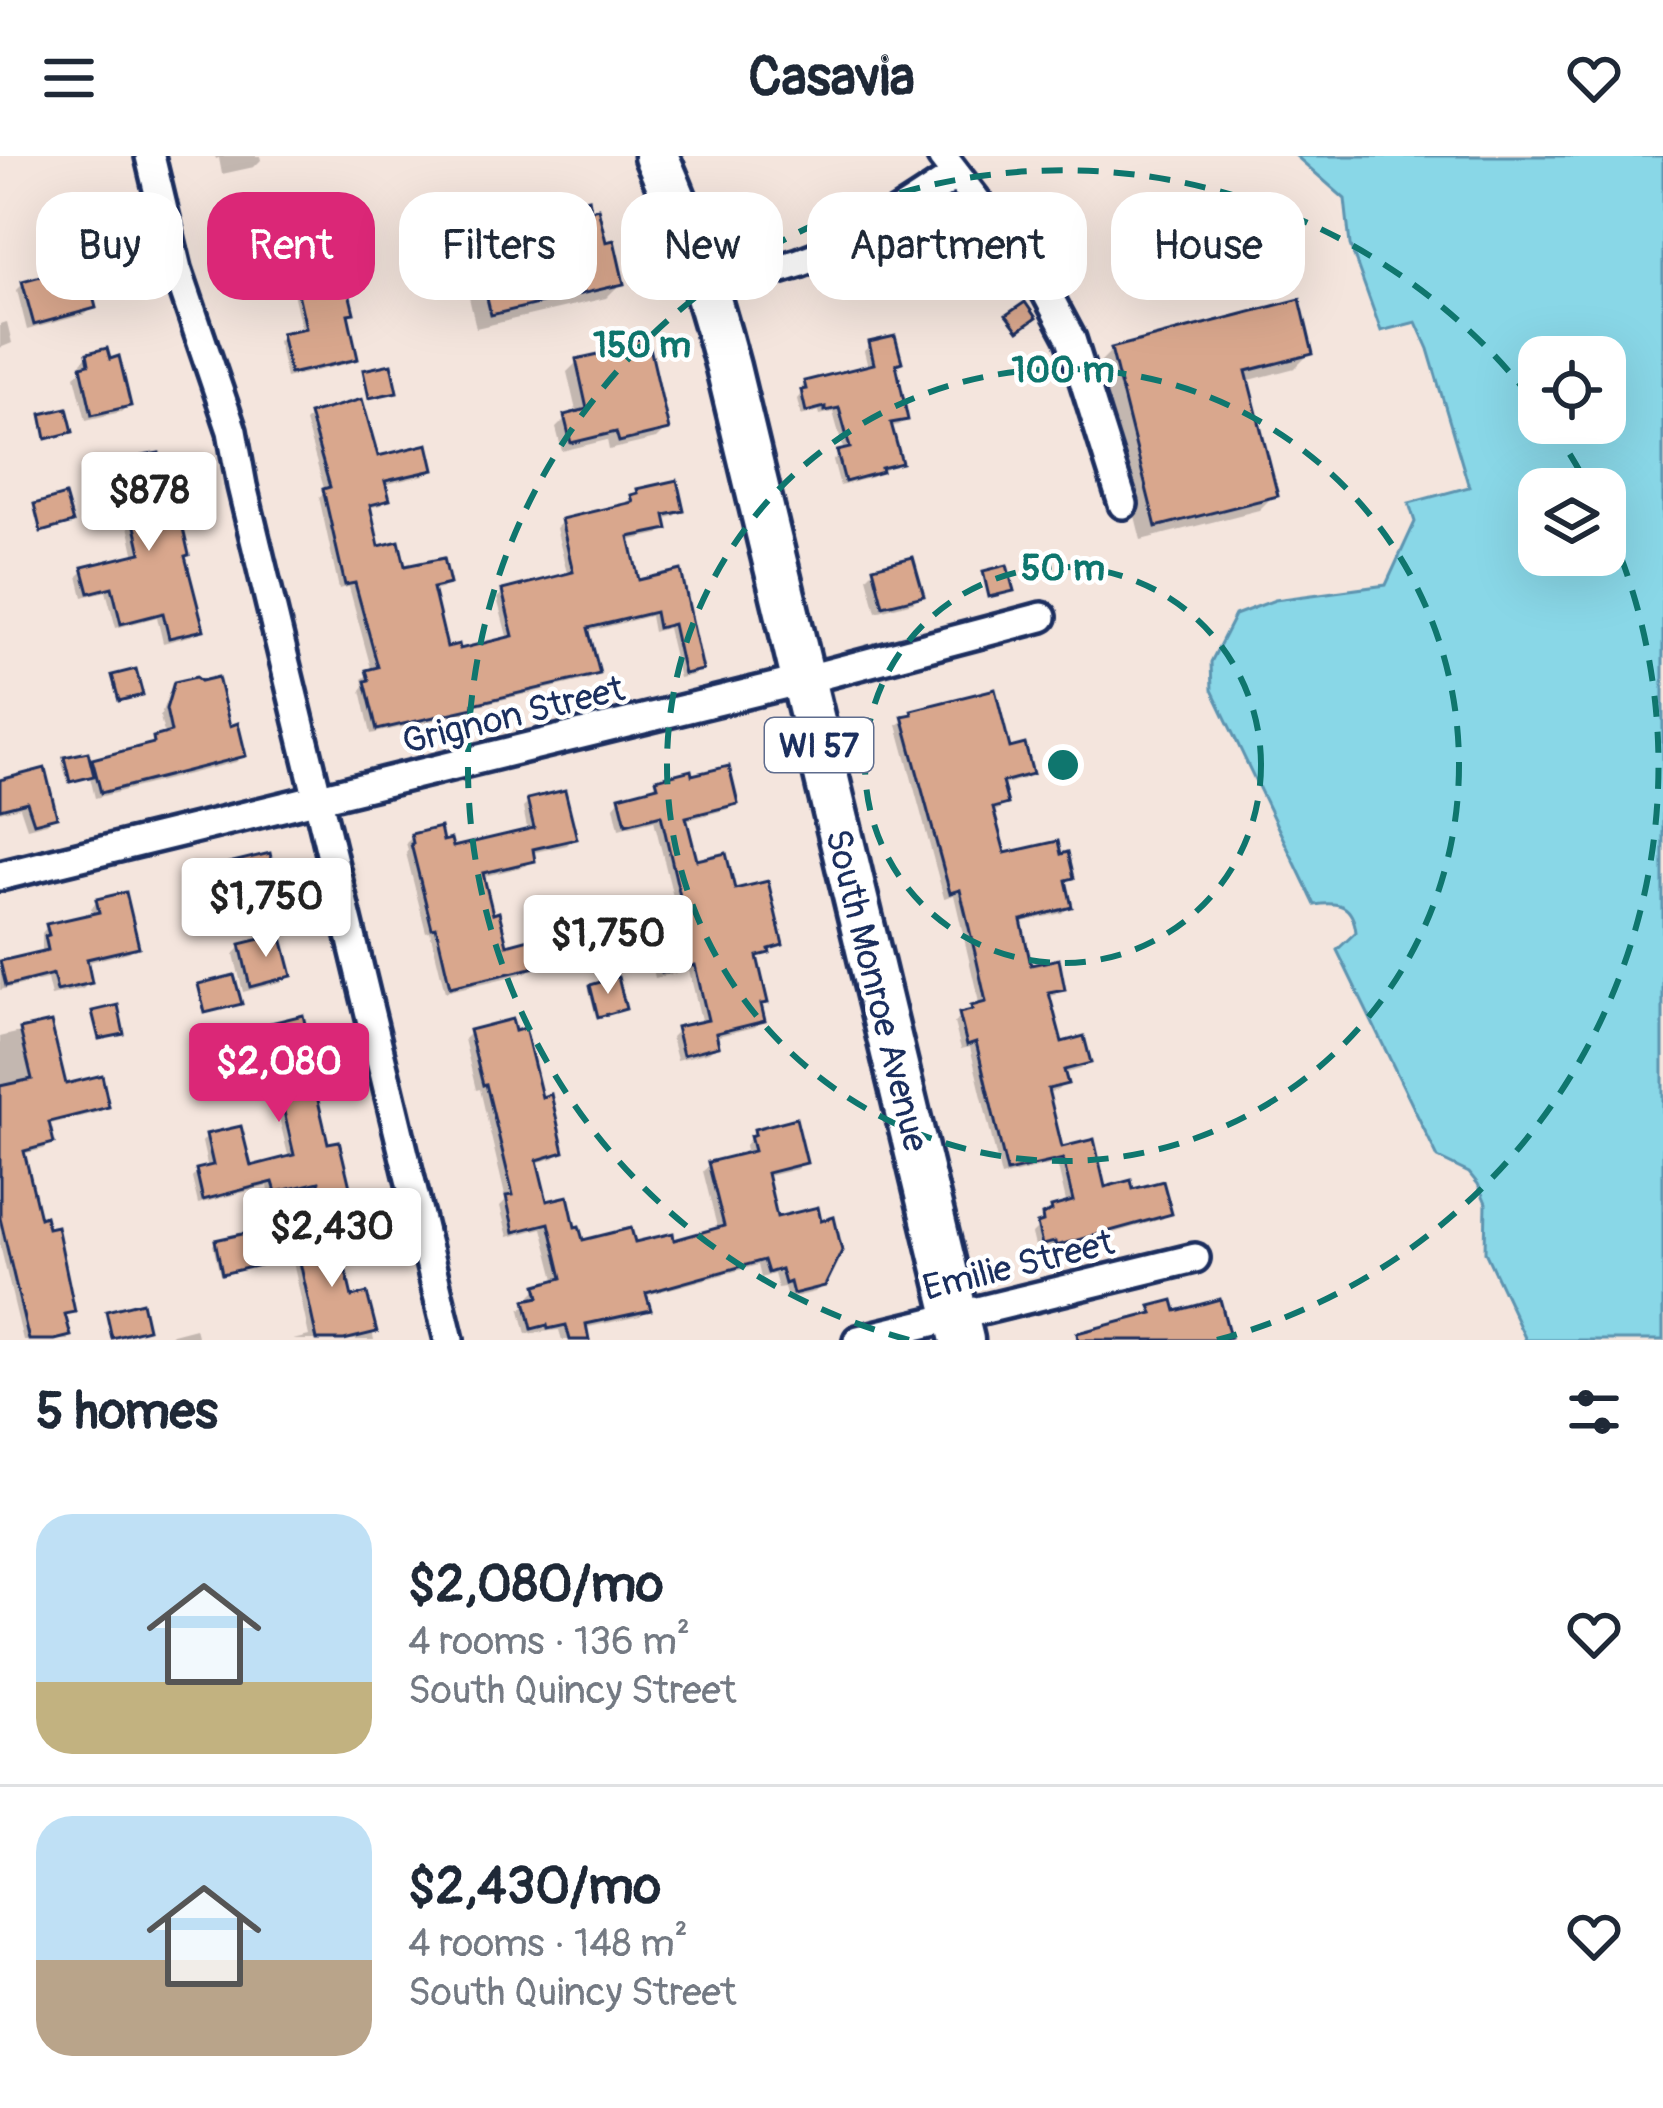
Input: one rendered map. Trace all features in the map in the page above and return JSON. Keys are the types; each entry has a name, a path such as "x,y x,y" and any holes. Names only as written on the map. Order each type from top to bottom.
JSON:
{"main road":[{"name":"South Monroe Avenue","path":"656,156 672,192"},
{"name":"South Monroe Avenue","path":"709,300 960,1328"}],"street":[{"path":"150,156 177,268 232,431 449,1340"},
{"path":"783,267 837,247 896,215 949,165 1046,290 1071,339 1123,504"},
{"name":"Grignon Street","path":"0,876 1042,617"},
{"name":"Emilie Street","path":"858,1340 960,1328 1195,1258"}],"water":[{"path":"1296,156 1663,156 1663,1340 1526,1340 1485,1252 1486,1203 1478,1184 1469,1173 1438,1158 1337,950 1356,932 1352,916 1338,905 1315,905 1212,690 1211,662 1235,615 1275,600 1386,585 1415,522 1409,503 1469,487 1416,322 1381,331 1350,245 1345,199"}],"building":[{"path":"597,208 606,242 614,240 621,285 597,290"},
{"path":"36,277 36,300 94,300 96,308 34,325 22,281"},
{"path":"300,300 351,300 354,313 348,314 358,359 290,374 281,333 306,328"},
{"path":"487,300 555,300 491,315"},
{"path":"1300,300 1313,354 1246,371 1278,496 1156,527 1111,348"},
{"path":"1025,302 1036,318 1018,331 1006,315"},
{"path":"895,336 908,420 891,423 902,463 845,482 837,451 850,448 839,408 806,412 804,381 874,364 869,342"},
{"path":"640,339 650,347 669,430 619,442 616,432 571,443 564,415 587,409 576,359"},
{"path":"107,348 110,359 119,356 131,406 92,415 81,366 89,364 87,353"},
{"path":"391,364 397,392 369,398 363,370"},
{"path":"362,399 378,456 428,444 434,470 385,481 390,500 370,505 379,546 399,541 405,566 444,558 450,584 433,588 447,647 459,644 460,649 513,636 502,590 573,572 561,519 633,502 631,495 637,489 677,480 684,511 665,515 668,529 629,537 639,580 681,570 703,670 684,674 673,624 658,628 655,612 588,628 600,674 377,730 365,681 369,680 366,670 378,667 355,583 345,585 323,489 330,487 309,414"},
{"path":"67,408 73,432 46,439 41,414"},
{"path":"159,453 166,486 161,487 173,526 182,524 204,630 169,638 163,613 121,624 112,587 89,593 82,567 141,553 128,495 112,498 105,466"},
{"path":"65,495 73,523 41,532 34,504"},
{"path":"913,557 924,596 883,606 873,567"},
{"path":"1007,565 1014,591 989,597 983,571"},
{"path":"136,669 143,695 119,701 112,675"},
{"path":"196,677 201,681 218,677 230,726 238,723 246,756 101,793 92,759 154,743 153,737 171,732 166,709 174,682"},
{"path":"995,689 1010,748 1025,744 1033,774 1002,782 1008,804 993,808 1005,853 1058,841 1061,854 1068,852 1074,878 1066,880 1072,907 1021,920 1031,965 1059,959 1065,990 1049,993 1062,1042 1084,1036 1091,1063 1064,1070 1068,1084 1048,1089 1062,1147 1094,1139 1105,1187 1131,1180 1133,1189 1163,1181 1172,1214 1056,1246 1055,1242 1042,1245 1037,1224 1051,1207 1073,1201 1063,1159 1007,1172 976,1042 967,1045 959,1013 986,1002 976,957 960,890 950,893 902,716"},
{"path":"88,752 94,776 70,782 64,757"},
{"path":"729,766 738,804 686,817 697,860 726,853 735,889 768,881 783,945 757,956 768,1003 761,1004 765,1021 716,1033 719,1046 683,1055 676,1027 708,1020 695,965 662,973 653,938 617,946 614,937 600,940 595,919 631,908 638,910 640,919 683,909 661,815 626,824 619,796 658,786 656,779"},
{"path":"45,768 57,817 34,823 27,802 0,809 0,780"},
{"path":"565,790 577,839 533,849 535,861 483,873 507,945 529,939 536,967 450,987 411,834 440,827 443,841 451,839 453,847 534,828 527,799"},
{"path":"270,853 276,881 265,883 268,893 229,902 220,865"},
{"path":"126,892 139,947 87,959 92,983 57,991 53,974 6,986 0,961 48,950 46,924 99,912 96,899"},
{"path":"281,934 292,976 250,987 240,944"},
{"path":"234,975 242,1004 205,1013 198,984"},
{"path":"618,977 626,1009 598,1017 590,985"},
{"path":"118,1005 124,1034 99,1039 92,1011"},
{"path":"303,1015 328,1143 339,1141 350,1187 322,1193 319,1182 276,1192 273,1182 203,1200 196,1169 213,1165 206,1134 241,1126 251,1166 294,1155 272,1060 255,1064 246,1029"},
{"path":"512,1019 515,1031 525,1028 542,1097 551,1094 564,1152 537,1160 547,1201 568,1196 583,1240 631,1228 635,1242 673,1233 674,1240 724,1226 708,1162 754,1151 750,1136 754,1129 796,1118 807,1163 767,1173 777,1217 818,1207 821,1221 834,1217 842,1251 825,1286 793,1294 781,1269 768,1273 764,1260 646,1293 651,1310 586,1324 589,1340 570,1340 566,1325 532,1329 525,1300 539,1297 536,1285 562,1278 549,1223 514,1232 506,1196 513,1195 469,1030"},
{"path":"51,1022 66,1084 102,1075 109,1107 49,1122 54,1143 24,1151 40,1218 45,1216 48,1228 57,1226 75,1312 65,1314 71,1336 29,1340 0,1218 0,1086 32,1079 20,1029"},
{"path":"336,1229 352,1297 367,1293 377,1332 317,1340 295,1239"},
{"path":"256,1231 264,1264 222,1274 215,1240"},
{"path":"1220,1299 1230,1337 1078,1340 1077,1333 1153,1313 1150,1306 1173,1300 1176,1311"},
{"path":"142,1302 148,1329 112,1338 106,1311"}]}
